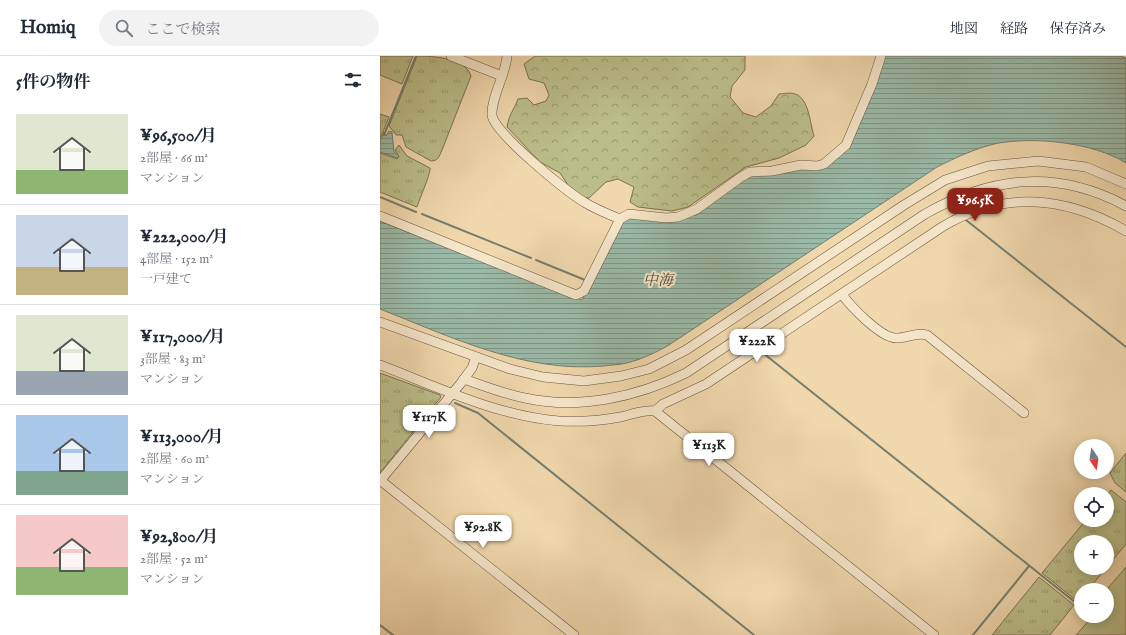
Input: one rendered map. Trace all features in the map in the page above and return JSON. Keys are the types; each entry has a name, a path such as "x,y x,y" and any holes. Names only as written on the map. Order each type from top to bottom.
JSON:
{"street":[{"path":"451,56 502,76"},
{"path":"507,56 492,112 492,116 498,126 538,167 563,188 618,222"},
{"path":"380,216 576,295 584,291 622,216 629,214 666,218 678,217 697,209 741,176 750,172 772,171 801,164 818,166 824,164 846,145 872,84 881,56"},
{"path":"380,322 510,369 543,377 584,381 620,376 642,370 686,350 904,205 945,180 988,166 1038,161 1086,168 1126,184"},
{"path":"463,381 544,401 598,400 642,392 686,373 925,214 948,201 969,192 1010,182 1061,182 1092,191 1126,206"},
{"path":"655,411 662,404 706,384 954,220 978,210 994,206 1030,202 1065,206 1090,213 1126,231"},
{"path":"842,294 852,308 888,336 897,338 918,334 927,335 1024,412"},
{"path":"476,357 472,368 463,381 380,481 574,635"},
{"path":"380,365 452,394 523,415 560,421 601,420 645,411 655,411 934,635"}],"green space":[{"path":"380,56 413,56 402,84 380,75"},
{"path":"417,56 448,59 463,65 471,76 440,155 433,161 406,147 402,135 396,135 389,126"},
{"path":"535,56 745,56 745,70 732,86 730,97 743,113 756,117 771,106 779,94 795,94 800,96 806,106 814,136 806,145 779,158 746,167 688,207 672,211 638,207 630,202 634,187 618,179 606,182 589,198 581,197 568,185 560,173 540,162 507,127 510,115 518,99 527,98 534,105 546,101 549,95 544,83 529,79 524,64"},
{"path":"380,114 389,117 380,139"},
{"path":"399,145 407,156 430,168 427,181 417,207 380,192 380,153 397,159 399,157 395,150"},
{"path":"380,373 440,395 441,397 380,473"},
{"path":"1126,453 1126,492 1115,483 1113,479 1114,468"},
{"path":"1114,492 1126,502 1126,544 1114,559 1114,535 1074,535 1074,575 1100,575 1094,583 1074,583 1074,599 1042,573 1080,527 1114,527"},
{"path":"1126,567 1126,635 1076,635 1087,623 1114,623 1114,583 1112,583"},
{"path":"1039,577 1074,605 1050,635 992,635"}],"water":[{"name":"中海","path":"885,56 1122,56 1126,59 1126,163 1097,150 1043,141 994,144 972,151 937,167 669,345 643,358 624,364 574,367 545,364 517,358 489,351 461,341 380,309 380,219 582,300 624,218 697,215 746,176 774,174 840,156"},
{"path":"389,131 392,132 394,152 399,156 398,158 380,152 380,142 384,132 386,136"}],"waterway":[{"path":"384,135 416,56"},
{"path":"380,197 416,212"},
{"path":"422,214 531,258"},
{"path":"966,220 1126,347"},
{"path":"536,260 585,280"},
{"path":"763,353 1074,601"},
{"path":"455,403 478,413 754,635"},
{"path":"973,635 1029,566"},
{"path":"380,625 393,635"}]}
